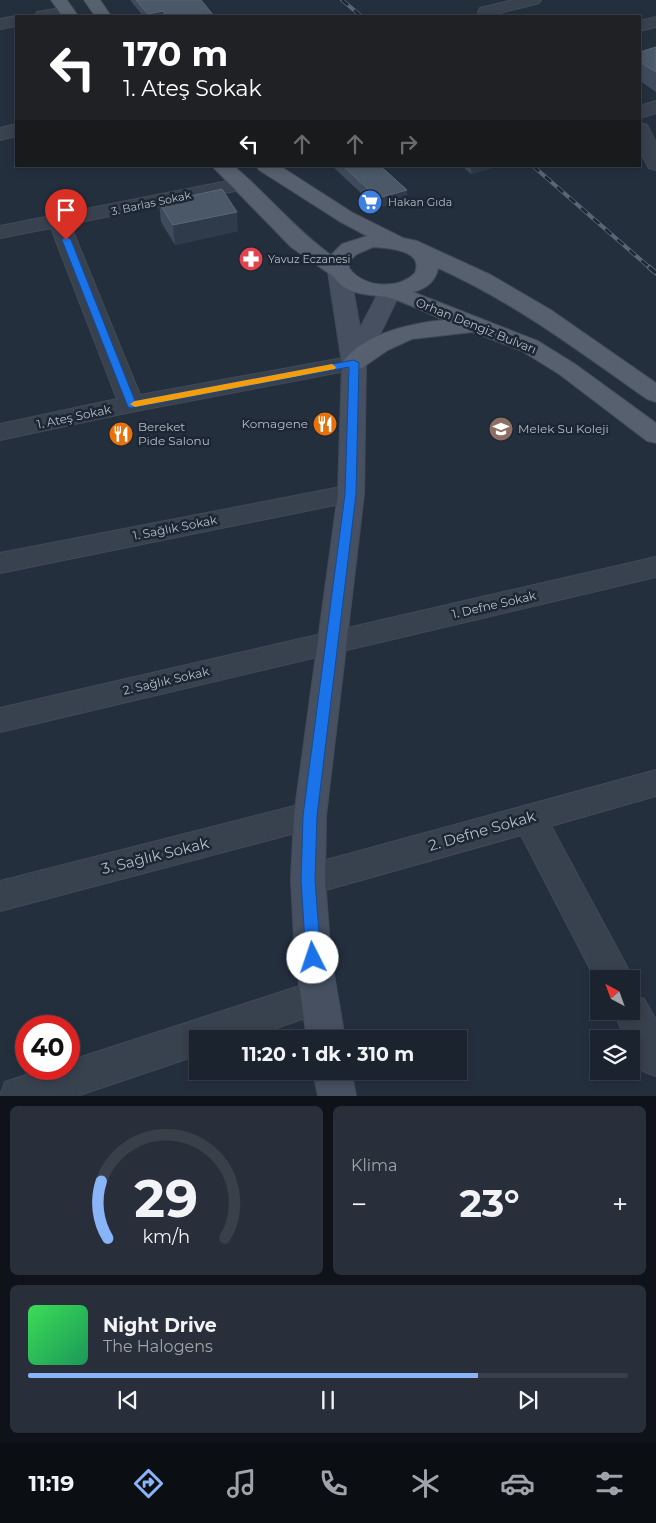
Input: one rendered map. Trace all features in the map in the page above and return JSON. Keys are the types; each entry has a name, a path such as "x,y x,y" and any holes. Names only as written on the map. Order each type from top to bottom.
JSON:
{"main road":[{"path":"92,0 103,15"},
{"name":"Orhan Dengiz Bulvarı","path":"223,167 243,184 299,242 339,272 344,279 358,287 377,291 390,291 405,289 417,283 426,276 429,268 427,259 419,251"},
{"path":"268,167 346,217 483,280 543,315 656,394"},
{"path":"339,272 338,264 341,256 348,249 371,241 398,242"},
{"name":"Orhan Dengiz Bulvarı","path":"390,291 530,346 559,364 656,435"},
{"path":"354,363 384,342 403,335 442,327 477,325"}],"street":[{"path":"484,11 533,0"},
{"path":"46,15 65,9"},
{"path":"0,24 15,21"},
{"path":"641,26 656,22"},
{"path":"641,112 656,107"},
{"path":"0,134 15,130"},
{"path":"641,130 656,144"},
{"path":"641,131 656,164"},
{"name":"3. Barlas Sokak","path":"0,232 59,222 243,184"},
{"path":"59,222 131,404"},
{"path":"324,1030 318,997 308,880 310,816 351,494 354,363 339,272"},
{"path":"354,363 390,291"},
{"name":"1. Ateş Sokak","path":"0,432 131,404 354,363"},
{"name":"1. Sağlık Sokak","path":"0,563 351,494"},
{"name":"1. Defne Sokak","path":"333,643 656,567"},
{"name":"2. Sağlık Sokak","path":"0,720 333,643"},
{"name":"2. Defne Sokak","path":"308,880 656,782"},
{"name":"3. Sağlık Sokak","path":"0,896 310,816"},
{"path":"529,818 609,970"},
{"path":"19,1096 318,997"},
{"path":"636,1020 656,1058"},
{"path":"334,1080 337,1096"}],"building":[{"path":"136,0 201,0 213,15 166,15 163,11 148,14"},
{"path":"656,47 656,72 641,63 641,52"},
{"path":"344,167 380,167 407,190 378,198"},
{"path":"222,189 237,212 173,225 159,203"}],"railway":[{"path":"342,0 360,15"},
{"path":"534,167 650,268"},
{"path":"649,267 656,273"}],"slow traffic":[{"path":"135,404 332,367"}],"place":[{"name":"Hakan Gıda","path":"370,202"},
{"name":"Yavuz Eczanesi","path":"251,259"},
{"name":"Komagene","path":"325,424"},
{"name":"Melek Su Koleji","path":"501,429"},
{"name":"Bereket Pide Salonu","path":"121,434"}],"route":[{"path":"66,240 131,404 354,363 351,494 310,816 308,880 313,958"}]}
